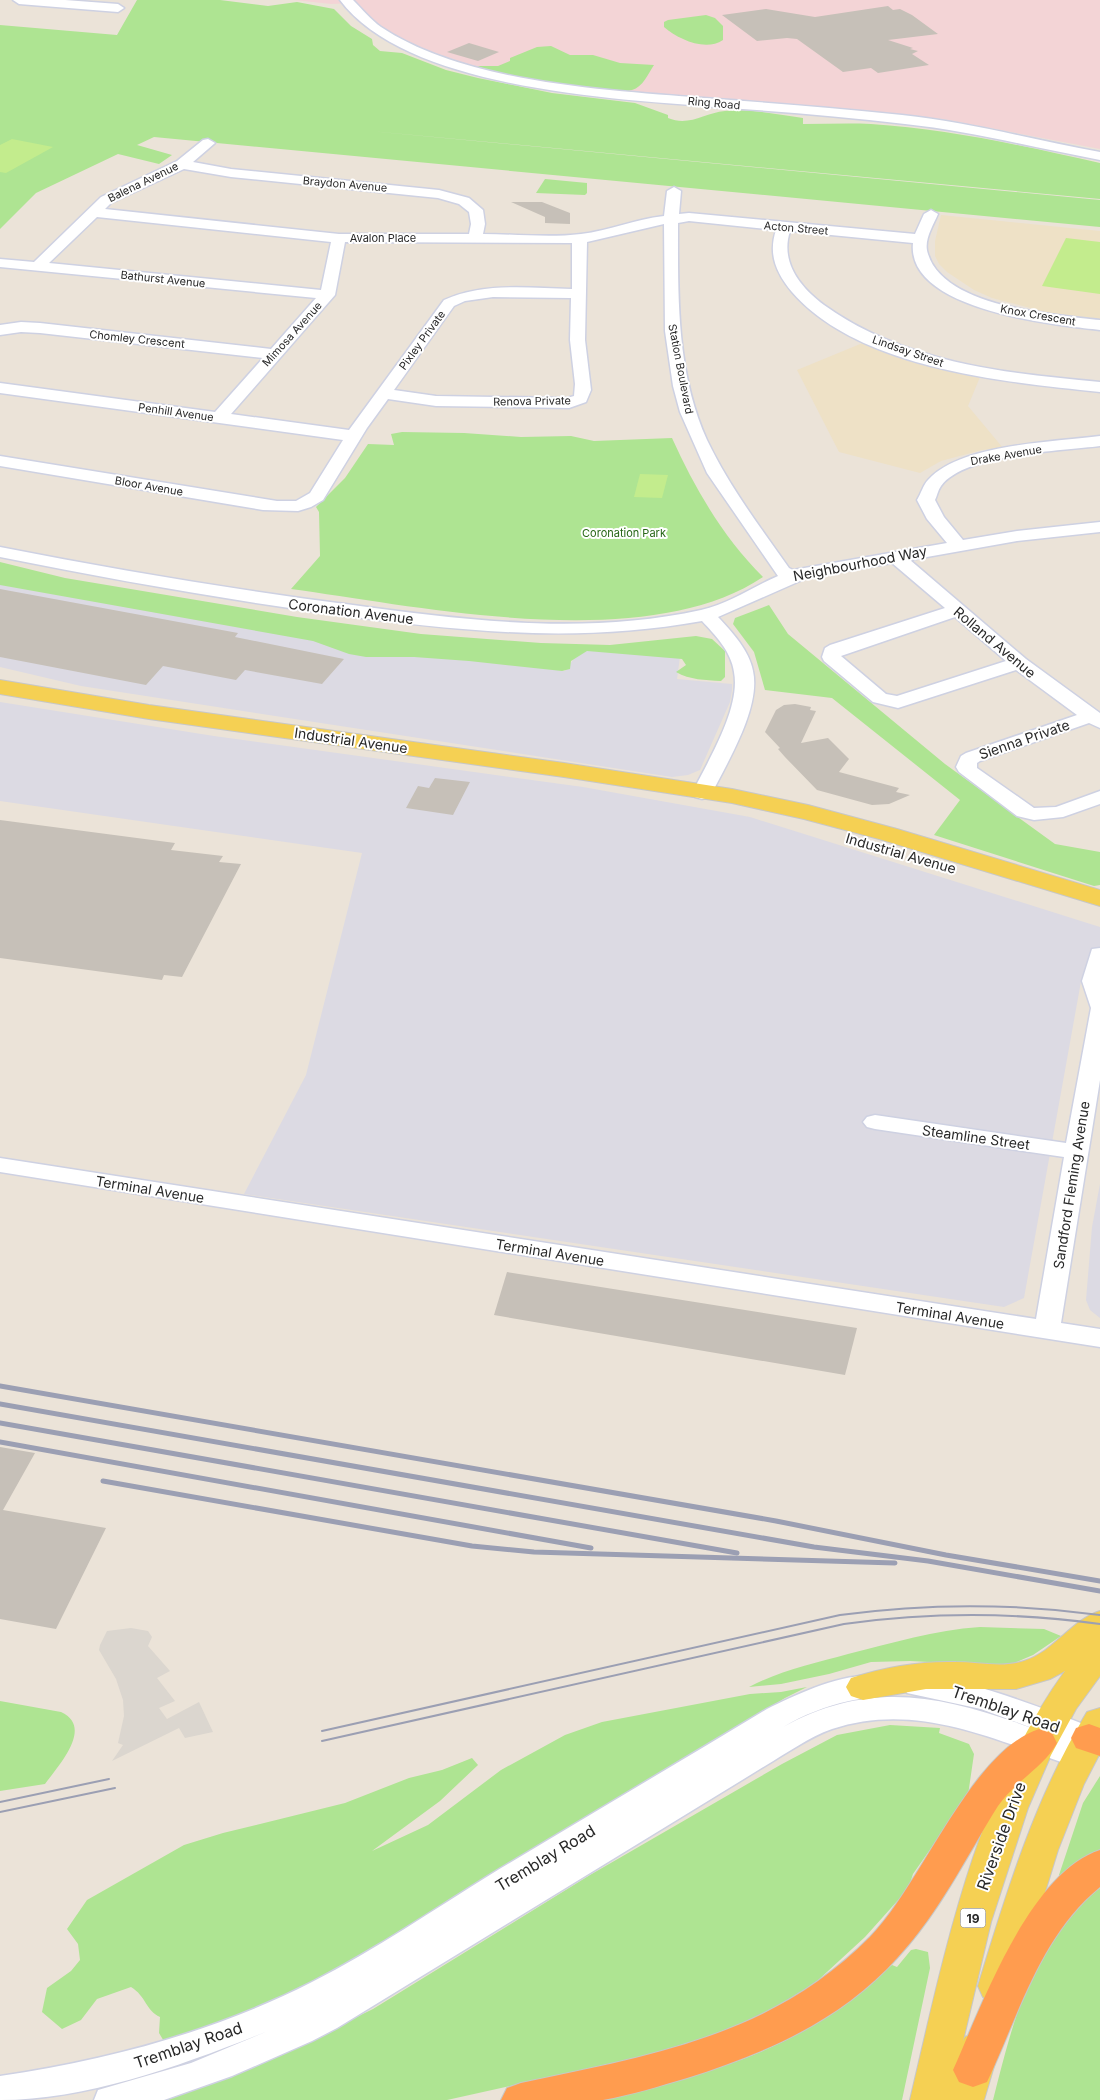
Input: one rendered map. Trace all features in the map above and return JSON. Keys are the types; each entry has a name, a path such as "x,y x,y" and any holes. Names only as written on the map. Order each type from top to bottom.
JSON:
{"highway":[{"path":"521,2100 701,2058 766,2033 819,2002 884,1947 930,1882 994,1783 1044,1733"},
{"path":"969,2085 1036,1934 1066,1893 1100,1866"}],"main road":[{"name":"Industrial Avenue","path":"0,687 148,712 564,770 702,794 732,796 808,812 1100,898"},
{"name":"Industrial Avenue","path":"702,794 727,805 846,836 1100,915"},
{"path":"863,1687 891,1679 949,1675 1001,1678 1038,1670 1054,1660 1100,1624"},
{"name":"Riverside Drive","path":"930,2100 976,1907 990,1856 1003,1821 1044,1733 1100,1649"},
{"path":"969,2085 1033,1866 1050,1822 1092,1740"}],"street":[{"path":"19,0 118,8"},
{"name":"Ring Road","path":"346,0 370,24 409,46 460,66 514,79 613,94 929,122 984,131 1100,156"},
{"name":"Balena Avenue","path":"38,266 106,200 182,164 208,143"},
{"name":"Braydon Avenue","path":"182,164 231,173 396,188 453,197 464,201 476,210 478,224 475,238"},
{"name":"Station Boulevard","path":"674,191 671,218 672,327 688,414 698,438 745,519 783,572 790,576"},
{"name":"Avalon Place","path":"94,212 340,238 579,239 606,235 648,222 671,218"},
{"path":"920,240 931,214"},
{"name":"Acton Street","path":"671,218 689,218 920,240"},
{"name":"Lindsay Street","path":"784,227 779,248 785,271 792,282 816,306 852,330 893,348 962,368 1015,378 1100,387"},
{"name":"Mimosa Avenue","path":"219,418 327,295 340,238"},
{"name":"Renova Private","path":"383,393 436,401 569,403 580,399 584,390 577,344 582,267 579,239"},
{"name":"Knox Crescent","path":"920,240 920,254 929,272 940,282 972,300 1030,316 1100,325"},
{"name":"Bathurst Avenue","path":"0,263 327,295"},
{"name":"Pixley Private","path":"298,506 312,501 317,496 352,436 449,303 458,298 476,294 580,294"},
{"name":"Chomley Crescent","path":"0,330 21,327 40,328 274,354"},
{"name":"Penhill Avenue","path":"0,388 352,436"},
{"name":"Drake Avenue","path":"958,545 936,519 926,500 931,484 946,470 985,457 1100,441"},
{"name":"Bloor Avenue","path":"0,461 263,505 298,506"},
{"name":"Neighbourhood Way","path":"706,615 742,602 790,576 958,545 1065,529 1100,527"},
{"name":"Coronation Avenue","path":"0,552 147,581 249,597 481,626 589,630 639,626 706,615"},
{"name":"Rolland Avenue","path":"895,556 1019,664 1096,719"},
{"path":"958,610 837,649 832,652 831,657 880,698 898,702 1019,664"},
{"path":"702,794 731,730 744,689 744,672 733,646 706,615"},
{"name":"Sienna Private","path":"1096,719 973,757 968,760 966,767 969,772 1016,807 1033,815 1052,814 1100,797"},
{"path":"1100,954 1093,981 1100,1005"},
{"name":"Sandford Fleming Avenue","path":"1047,1330 1100,1011"},
{"name":"Steamline Street","path":"875,1122 1077,1152"},
{"name":"Terminal Avenue","path":"0,1165 1100,1338"},
{"name":"Tremblay Road","path":"0,2090 64,2081 150,2060 226,2035 298,2003 376,1960 777,1716 819,1698 863,1687 891,1684 940,1687 987,1699 1044,1733"},
{"name":"Tremblay Road","path":"110,2100 133,2095 233,2062 275,2044 326,2018 747,1762 821,1722 849,1712 880,1707 911,1706 958,1714 1044,1733 1092,1740"}],"shaded area":[{"path":"294,0 1100,0 1100,149 943,119 615,92 530,80 467,64 418,47 382,28 356,3 331,4"},
{"path":"941,215 1100,231 1100,320 1066,317 992,298 974,290 947,272 939,264 935,256 935,241"},
{"path":"865,342 933,365 980,377 968,406 1003,448 982,450 941,461 920,473 839,452 797,370"},
{"path":"0,580 383,648 565,671 580,650 680,657 677,679 732,684 732,690 730,702 700,770 688,775 672,777 81,686 0,667"},
{"path":"0,702 214,736 583,787 750,817 1100,927 1100,978 1082,976 1024,1298 1004,1307 244,1194 306,1075 362,853 0,801"},
{"path":"1100,1184 1100,1318 1090,1310 1086,1300 1092,1227"},
{"path":"131,1628 148,1631 152,1637 148,1646 170,1671 157,1678 175,1701 159,1708 167,1719 199,1702 213,1732 185,1738 179,1728 112,1761 123,1745 118,1743 124,1716 123,1700 116,1679 99,1650 107,1631"}],"green space":[{"path":"137,0 220,0 268,6 297,2 334,9 351,26 372,39 373,45 380,51 402,53 446,70 478,78 552,93 635,103 668,115 668,118 676,120 690,120 725,111 754,111 803,118 803,124 900,126 958,134 1015,145 1100,163 1100,199 359,130 1100,200 1100,227 154,137 137,145 172,155 159,164 118,154 36,193 0,229 0,25 117,35"},
{"path":"706,15 715,18 723,26 723,40 708,45 700,44 684,40 664,27 664,22 668,20"},
{"path":"551,46 570,55 593,55 620,63 654,65 639,86 632,90 618,91 599,91 554,85 477,66 498,66 510,61 510,58 537,47"},
{"path":"12,139 53,147 6,173 0,172 0,145"},
{"path":"545,179 587,183 587,193 585,195 536,193"},
{"path":"1066,238 1100,242 1100,294 1042,286"},
{"name":"Coronation Park","path":"402,432 464,433 521,437 571,436 594,441 672,438 690,476 711,512 735,546 763,577 715,601 659,614 597,620 533,619 468,614 291,589 320,556 319,512 316,507 345,478 368,444 394,445 391,434"},
{"path":"640,474 668,475 662,498 634,497"},
{"path":"0,562 65,578 297,617 421,634 541,643 610,645 696,636 712,639 725,651 725,677 721,681 681,675 676,672 686,665 682,659 587,651 571,661 570,669 562,671 414,657 366,657 349,654 313,641 0,585"},
{"path":"769,605 788,634 945,764 1055,844 1100,852 1100,885 1094,886 934,835 960,800 832,698 765,690 754,652 733,624 735,618"},
{"path":"980,1627 1044,1629 1061,1636 1033,1655 1007,1666 910,1661 871,1662 829,1674 781,1684 749,1687 810,1664 897,1641"},
{"path":"807,1687 785,1698 369,1951 297,1990 211,2028 165,2043 159,2033 160,2017 152,2011 140,1995 131,1987 97,1999 81,2020 62,2029 42,2012 47,1988 71,1971 80,1960 78,1944 67,1929 87,1900 184,1845 223,1833 345,1803 409,1778 442,1770 472,1758 478,1765 440,1801 372,1851 428,1825 501,1770 565,1735 602,1722 750,1694 781,1692"},
{"path":"0,1701 61,1712 70,1719 74,1727 71,1746 45,1784 0,1791"},
{"path":"890,1725 940,1728 939,1733 969,1744 974,1754 968,1795 913,1874 908,1889 865,1937 815,1983 776,2007 727,2031 644,2056 447,2100 160,2100 201,2087 273,2058 373,2009 590,1875 782,1764 837,1735"},
{"path":"1100,1776 1100,1856 1068,1880 1059,1875 1083,1803"},
{"path":"1100,1888 1100,2100 993,2100 1018,2012 1028,1984 1042,1956 1057,1931 1077,1908"},
{"path":"916,1949 928,1952 930,1968 902,2100 596,2100 701,2073 777,2045 825,2017 892,1965 897,1967 911,1950"}],"building":[{"path":"888,6 893,10 900,9 912,15 938,34 888,40 918,51 912,54 929,65 878,73 871,68 843,72 797,39 757,41 722,15 766,9 815,17"},
{"path":"469,43 499,52 478,61 447,52"},
{"path":"511,202 542,202 570,213 570,224 545,223 545,217"},
{"path":"0,589 238,633 235,637 344,659 322,684 245,670 236,680 163,666 146,685 0,657"},
{"path":"795,704 811,707 810,710 816,711 801,743 828,738 849,759 839,772 899,788 896,792 910,795 889,804 872,805 817,790 785,757 778,749 780,748 765,732 776,710 784,705"},
{"path":"435,778 470,782 453,815 406,808 418,786 429,788"},
{"path":"0,820 175,843 171,850 223,856 219,862 241,864 182,977 164,975 162,980 0,958"},
{"path":"507,1272 857,1328 845,1375 494,1315"},
{"path":"0,1447 35,1453 3,1510 106,1528 56,1629 0,1619"}],"tram line":[{"path":"322,1731 840,1615 905,1608 970,1606 1035,1608 1100,1615"},
{"path":"322,1741 844,1624 908,1617 972,1615 1036,1617 1100,1624"},
{"path":"0,1802 109,1779"},
{"path":"0,1812 115,1788"}],"railway":[{"path":"0,1386 776,1521 946,1555 1100,1581"},
{"path":"0,1404 814,1547 928,1561 1100,1591"},
{"path":"0,1423 737,1553"},
{"path":"0,1442 591,1548"},
{"path":"103,1481 472,1546 534,1552 895,1563"}]}
